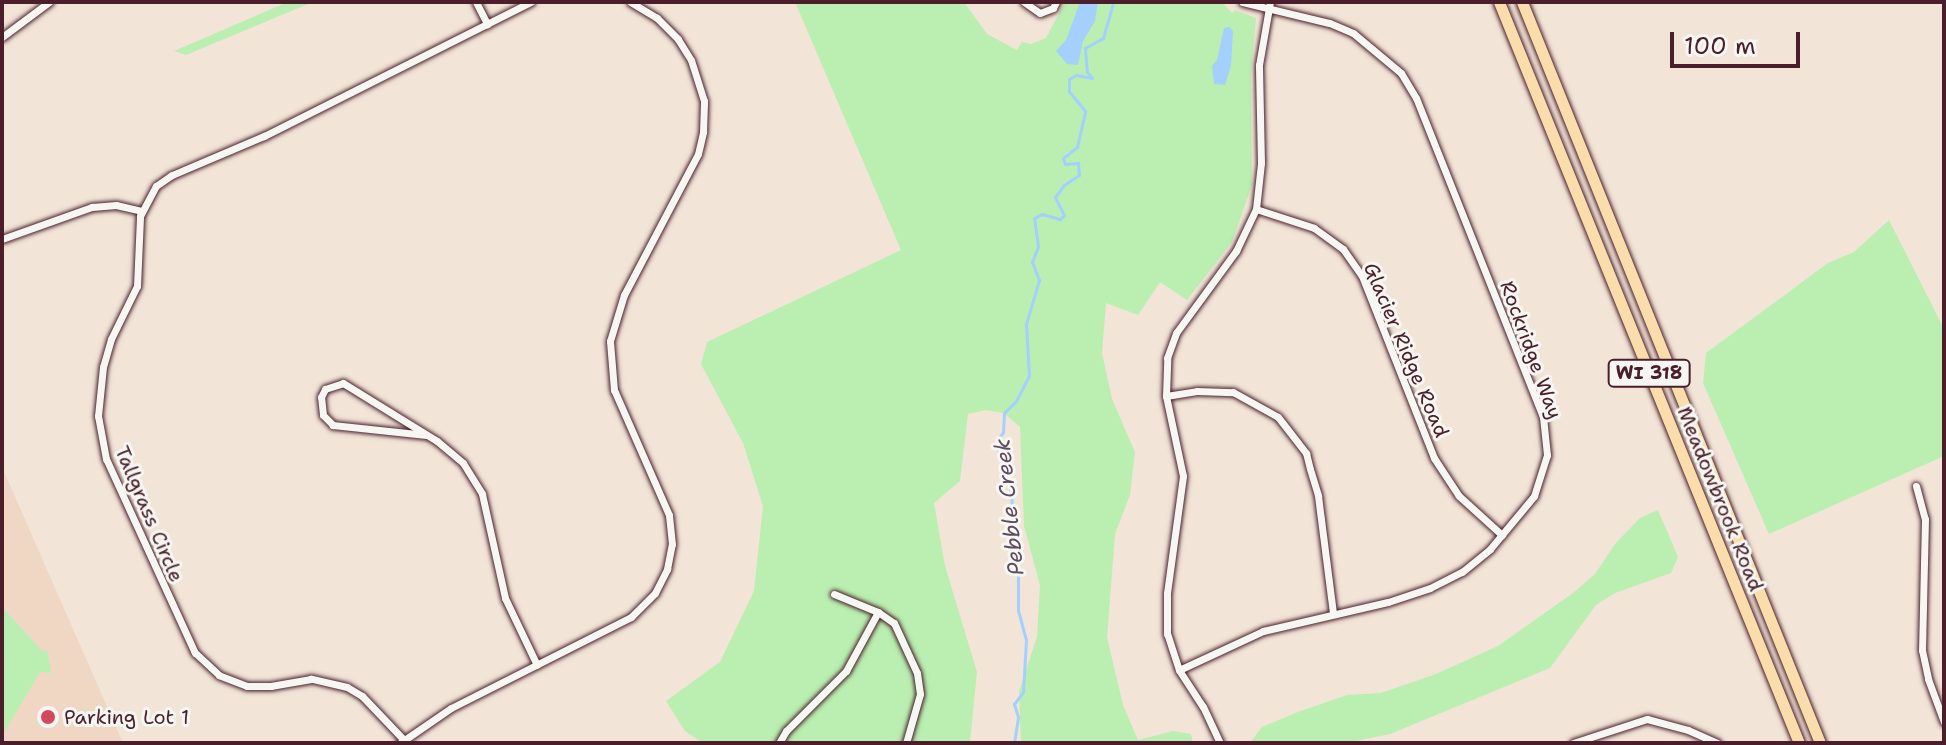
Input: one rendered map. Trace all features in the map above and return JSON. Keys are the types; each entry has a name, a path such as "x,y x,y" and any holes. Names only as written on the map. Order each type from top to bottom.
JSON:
{"main road":[{"name":"Meadowbrook Road","path":"1499,2 1799,743"},
{"name":"Meadowbrook Road","path":"1522,2 1820,743"}],"street":[{"path":"2,37 49,2"},
{"path":"476,2 487,24"},
{"path":"2,239 92,207 116,205 141,211 156,186 172,175 264,136 531,2"},
{"name":"Tallgrass Circle","path":"141,211 140,276 106,354 99,392 100,431 115,483 190,645 207,667 234,682 271,686 311,679 347,687 370,703 401,741 451,708 622,623 640,609 662,580 670,556 669,515 621,409 612,382 609,351 614,321 624,295 698,154 704,101 696,72 678,39 657,18 630,2"},
{"path":"1024,2 1040,13 1053,8 1056,2"},
{"name":"Rockridge Way","path":"1179,670 1263,631 1388,602 1430,588 1462,572 1502,535 1534,496 1547,455 1543,417 1416,98 1401,73 1353,33 1269,6 1242,2"},
{"path":"1220,743 1203,707 1179,670 1167,634 1167,593 1183,476 1166,396 1167,358 1176,333 1236,251 1256,209 1261,163 1259,65 1269,6"},
{"name":"Glacier Ridge Road","path":"1256,209 1314,228 1343,249 1362,276 1434,458 1459,496 1502,535"},
{"path":"426,435 333,425 323,415 321,397 325,389 343,383 426,435 455,454 478,486 487,510 505,598 537,665"},
{"path":"1166,396 1197,391 1233,392 1278,417 1306,453 1318,496 1333,613"},
{"path":"1916,486 1925,519 1922,650 1944,722"},
{"path":"834,594 878,612 894,623 917,673 920,694 906,743"},
{"path":"779,743 786,731 846,671 878,612"},
{"path":"1573,743 1647,719 1688,730 1717,743"}],"shaded area":[{"path":"2,467 123,743 2,743"}],"green space":[{"path":"288,2 313,2 186,55 174,51"},
{"path":"795,2 964,2 987,34 1017,50 1022,42 1031,44 1046,38 1065,2 1222,2 1232,13 1235,10 1256,18 1251,74 1252,185 1232,242 1187,300 1160,282 1138,315 1106,303 1102,353 1112,399 1135,452 1130,495 1115,534 1107,637 1123,705 1138,740 1173,731 1191,734 1193,743 1021,743 1019,691 1037,637 1040,585 1024,526 1020,427 1004,413 986,410 968,414 960,481 934,503 945,566 977,672 970,742 703,743 685,731 666,701 720,662 754,591 763,506 743,443 701,364 707,342 901,250"},
{"path":"1889,220 1944,329 1944,456 1769,534 1703,383 1706,353 1828,263 1854,252"},
{"path":"1658,510 1678,557 1671,573 1615,593 1596,605 1550,668 1390,734 1346,743 1250,743 1262,727 1298,712 1347,695 1381,693 1436,674 1498,646 1573,593 1595,574 1615,544 1640,518"},
{"path":"2,607 43,652 47,650 51,673 40,672 2,736"}],"water":[{"path":"1080,2 1098,2 1095,21 1083,41 1078,65 1067,64 1056,51 1066,40"},
{"path":"1229,27 1233,31 1231,66 1225,85 1214,84 1212,66 1217,60 1224,28"}],"waterway":[{"name":"Pebble Creek","path":"1014,743 1018,717 1014,704 1023,692 1026,640 1018,611 1018,573 1011,548 1015,536 1010,485 998,450 999,438 1003,432 1004,413 1016,401 1029,376 1026,324 1039,280 1032,262 1038,246 1034,218 1042,214 1060,219 1064,215 1055,197 1064,185 1079,175 1078,163 1065,164 1063,158 1077,147 1085,111 1069,91 1069,79 1076,75 1092,78 1087,72 1085,48 1103,38 1113,2"}],"place":[{"name":"Parking Lot 1","path":"48,717"}]}
